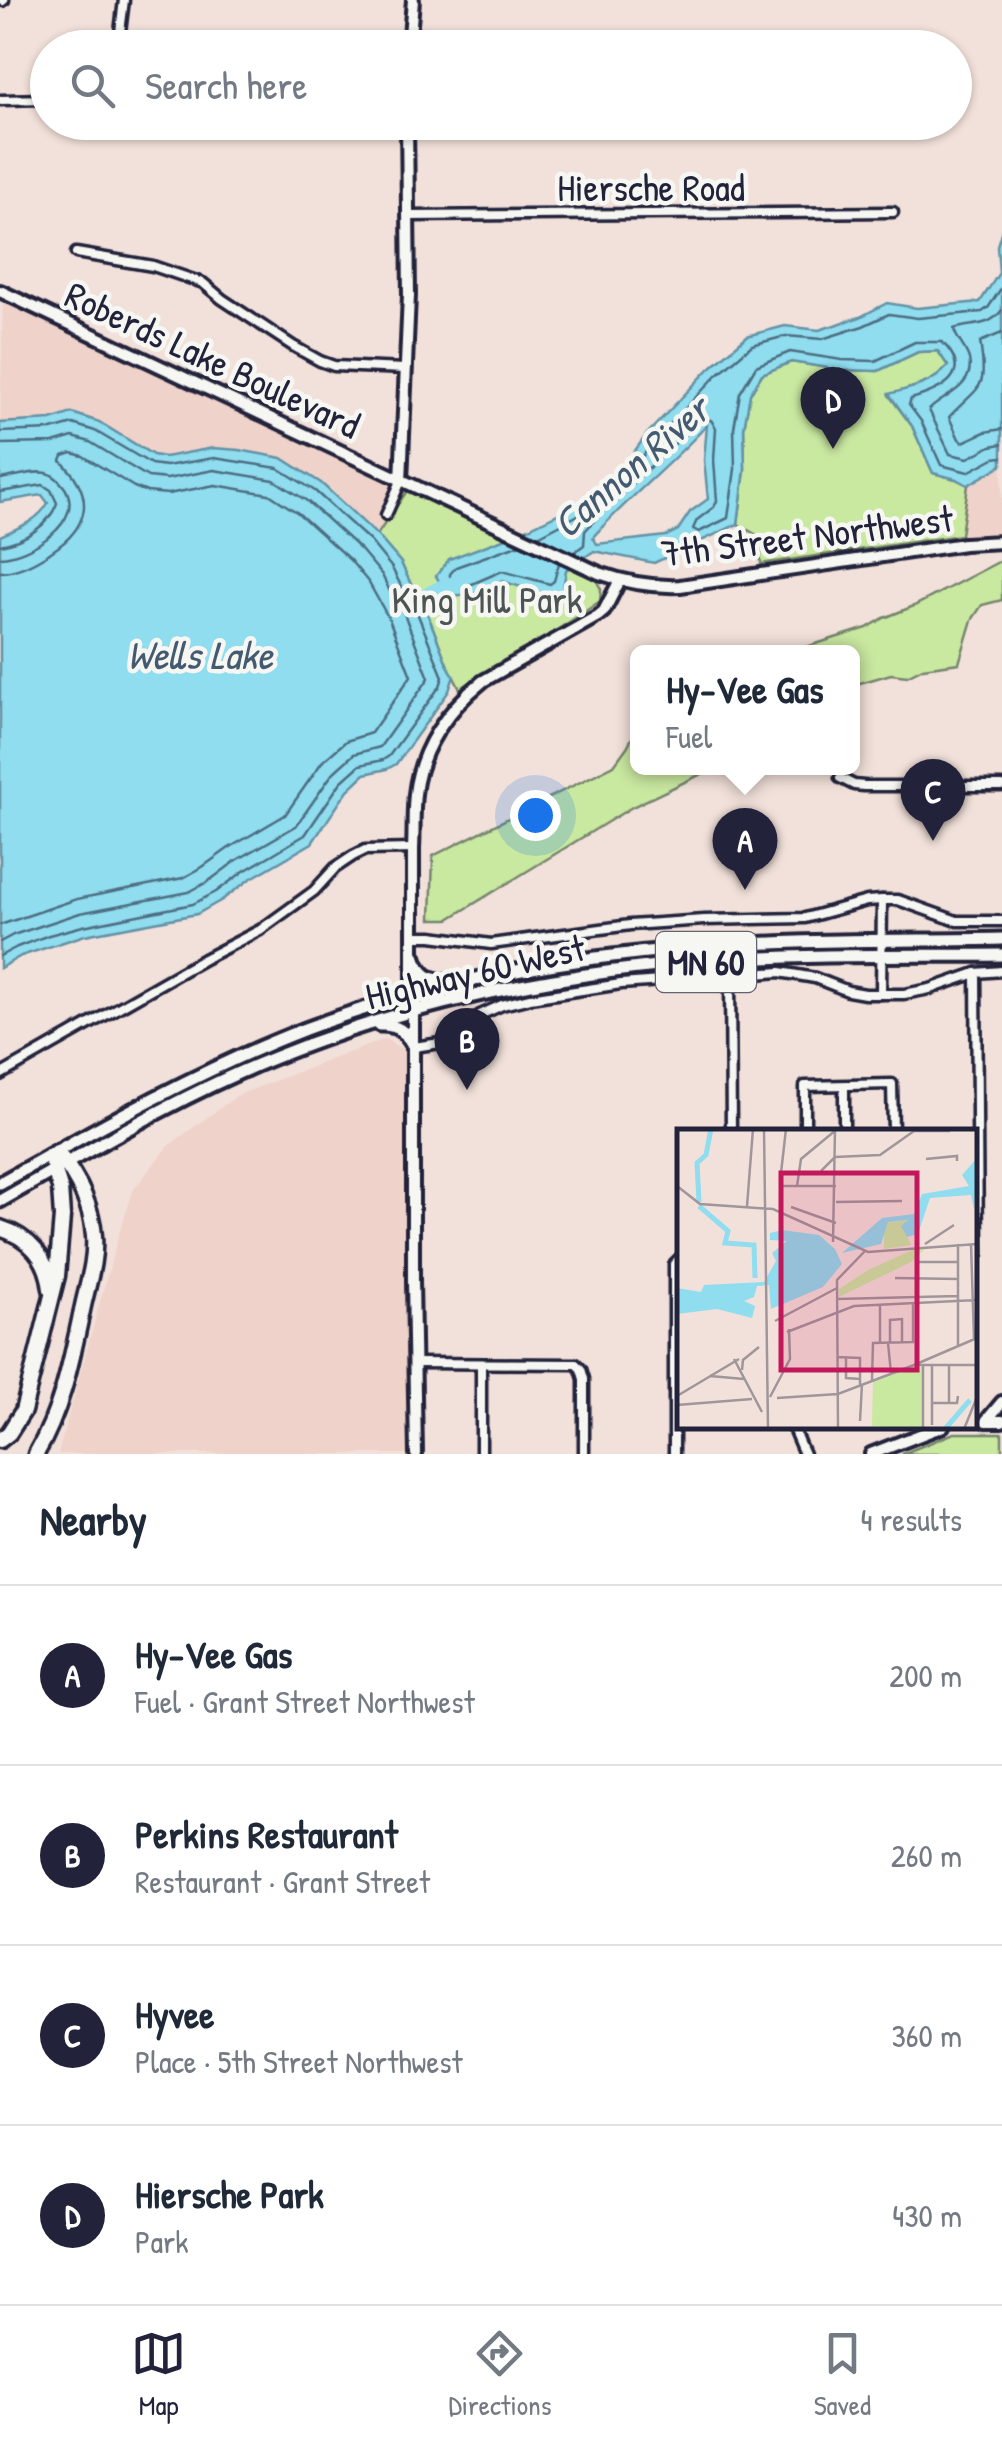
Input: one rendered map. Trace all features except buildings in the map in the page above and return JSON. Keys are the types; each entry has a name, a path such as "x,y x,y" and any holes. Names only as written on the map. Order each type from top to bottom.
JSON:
{"highway":[{"path":"0,1440 23,1412 50,1304 61,1246 57,1160"},
{"path":"36,1454 53,1423 68,1376 95,1253 91,1215 80,1186 57,1160"},
{"path":"0,1228 17,1234 38,1252 50,1277 50,1304"}],"main road":[{"name":"Highway 60 West","path":"0,1201 57,1160 243,1054 413,994 554,964 692,948 1002,939"},
{"path":"414,954 420,972 428,978 479,979"},
{"name":"Highway 60 West","path":"0,1183 274,1058 414,1010 541,982 651,967 730,960 1002,955"},
{"path":"360,1027 396,1026 414,1047"}],"street":[{"path":"120,30 124,0"},
{"path":"410,30 413,0"},
{"path":"0,100 30,99"},
{"path":"386,515 401,481 409,295 407,140"},
{"name":"Hiersche Road","path":"409,216 893,212"},
{"path":"76,253 154,266 204,283 222,299 320,361 406,369"},
{"name":"Roberds Lake Boulevard","path":"0,291 401,481"},
{"name":"7th Street Northwest","path":"401,481 584,566 620,580 661,587 1002,542"},
{"name":"7th Street Northwest","path":"416,1454 413,849 418,774 432,739 467,694 598,616 620,580"},
{"path":"840,778 864,786 1002,786"},
{"path":"0,1075 260,930 314,892 352,856 366,850 413,849"},
{"path":"414,936 491,944 630,925 804,918 882,900 906,903 957,921 1002,921"},
{"path":"882,900 882,994"},
{"path":"414,1047 447,1042 487,1011 530,998 621,984 780,972 848,990 882,994 917,992 976,973 1002,972"},
{"path":"976,973 976,1129"},
{"path":"730,974 731,1129"},
{"path":"805,1129 805,1086 892,1084 893,1129"},
{"path":"844,1086 844,1129"},
{"path":"674,1454 677,1262"},
{"path":"414,1363 568,1363 581,1369 584,1454"},
{"path":"481,1364 481,1454"},
{"path":"980,1422 1002,1402"},
{"path":"980,1422 1002,1422"},
{"path":"793,1429 804,1454"},
{"path":"871,1454 934,1429"}],"shaded area":[{"path":"3,298 45,318 51,307 396,468 407,491 377,535 0,435"},
{"path":"1002,453 1002,533 961,535 968,485"},
{"path":"385,1039 404,1050 411,1454 58,1454 134,1189 168,1146 238,1095"}],"green space":[{"path":"938,351 948,366 942,372 921,385 889,395 912,426 933,473 968,485 961,535 761,564 760,537 738,524 745,470 744,428 750,394 762,374 791,362 878,371 918,352"},
{"name":"King Mill Park","path":"407,491 596,580 601,589 600,601 460,689 423,598 414,591 401,563 377,535"},
{"path":"1002,560 1002,600 982,605 972,620 959,663 860,683 860,645 813,645 867,628"},
{"path":"630,742 630,775 699,775 632,807 449,919 431,919 433,856 614,765"},
{"path":"954,1433 1002,1433 1002,1454 902,1454"}],"water":[{"path":"1002,229 1002,465 968,485 933,473 912,426 889,394 921,385 942,372 948,366 938,351 918,352 878,371 791,362 762,374 750,394 738,524 654,563 594,551 566,570 563,590 550,596 502,581 474,594 448,596 436,576 449,559 514,535 578,504 626,463 647,434 710,368 747,336 785,326 819,330 860,317 887,303 917,308 980,302 999,273 997,246","holes":["707,425 704,460 708,499 690,512 678,530 666,536 597,544 593,537"]},
{"name":"Wells Lake","path":"72,413 99,422 153,455 165,457 213,448 239,450 282,458 321,483 401,563 414,591 423,598 454,676 449,691 396,764 365,774 348,790 312,843 197,914 85,935 21,956 0,968 0,536 33,519 48,503 42,495 0,502 0,423 51,420"}],"waterway":[{"name":"Cannon River","path":"408,605 461,581"}],"place":[{"name":"Hiersche Park","path":"833,449"},
{"name":"Hyvee","path":"933,841"},
{"name":"Hy-Vee Gas","path":"745,890"},
{"name":"Perkins Restaurant","path":"467,1090"}]}
